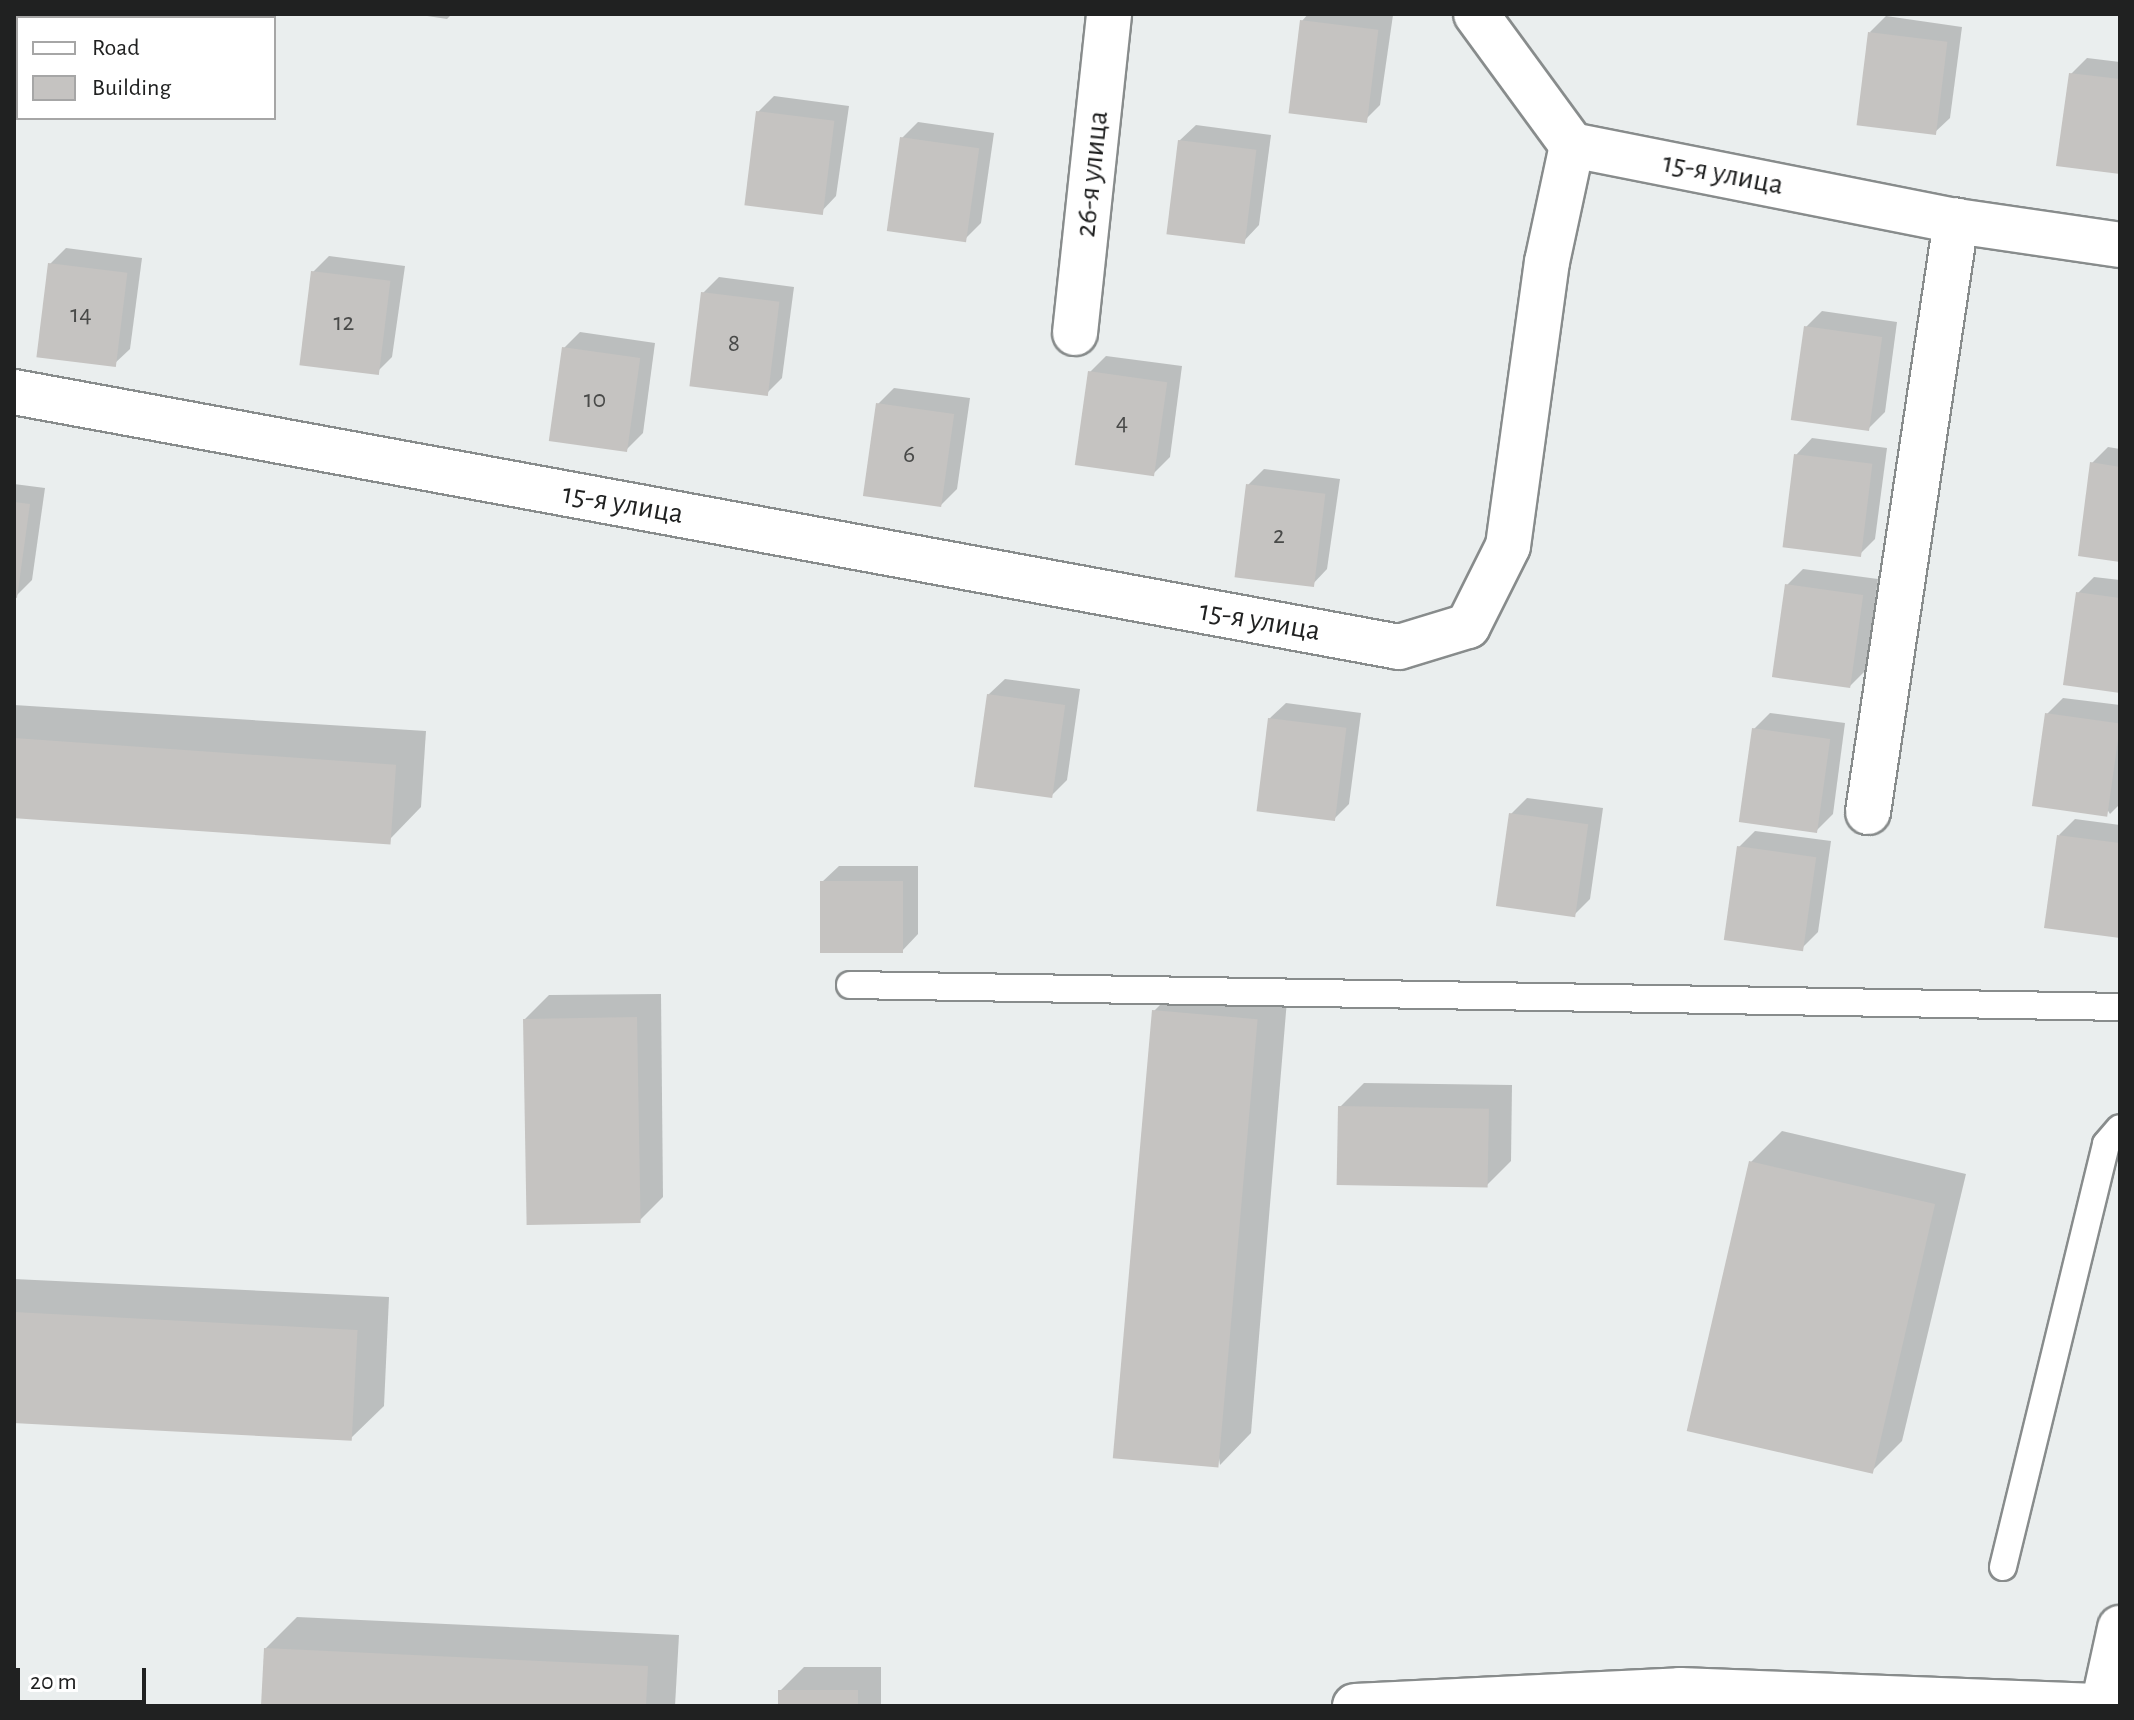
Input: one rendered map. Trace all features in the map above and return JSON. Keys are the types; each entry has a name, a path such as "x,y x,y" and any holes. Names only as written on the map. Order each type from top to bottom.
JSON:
{"street":[{"name":"26-я улица","path":"1075,333 1109,14"},
{"path":"1476,14 1572,145"},
{"name":"15-я улица","path":"14,392 1399,647 1468,626 1508,546 1547,262 1572,145 1956,221 2120,245"},
{"path":"1868,812 1956,221"},
{"path":"2103,1706 2120,1628"},
{"path":"1355,1706 1680,1690 2097,1706"}],"lane":[{"path":"850,985 2120,1007"},
{"path":"2003,1567 2106,1144 2120,1128"}],"building":[{"path":"1300,20 1378,30 1367,123 1289,113"},
{"path":"1868,32 1947,42 1936,135 1857,125"},
{"path":"2069,73 2120,79 2120,174 2056,166"},
{"path":"756,111 834,121 823,215 744,205"},
{"path":"900,137 979,148 966,242 887,231"},
{"path":"1178,140 1256,150 1245,244 1166,234"},
{"path":"48,263 127,273 116,367 36,357"},
{"path":"311,271 390,281 379,375 299,365"},
{"path":"701,292 779,302 768,396 689,386"},
{"path":"1804,326 1882,337 1869,431 1791,420"},
{"path":"562,347 640,358 627,452 549,441"},
{"path":"1088,371 1167,382 1154,476 1075,465"},
{"path":"876,403 954,414 941,507 863,496"},
{"path":"1794,454 1872,464 1861,557 1783,547"},
{"path":"2090,462 2120,467 2120,562 2078,556"},
{"path":"1246,484 1325,494 1314,587 1235,577"},
{"path":"14,502 30,504 17,598 14,597"},
{"path":"1785,584 1863,595 1850,688 1772,677"},
{"path":"2076,592 2120,598 2120,693 2063,685"},
{"path":"987,694 1065,705 1052,798 974,787"},
{"path":"2045,713 2120,724 2107,817 2032,806"},
{"path":"1268,718 1346,728 1335,821 1257,811"},
{"path":"1752,728 1830,739 1817,833 1739,822"},
{"path":"14,738 396,765 390,845 14,818"},
{"path":"1509,813 1588,824 1575,917 1496,906"},
{"path":"2057,835 2120,843 2120,938 2044,928"},
{"path":"1737,846 1816,857 1803,951 1724,940"},
{"path":"820,881 903,881 903,953 820,953"},
{"path":"1152,1010 1258,1019 1218,1468 1113,1458"},
{"path":"637,1017 641,1223 527,1225 523,1019"},
{"path":"1338,1106 1489,1109 1488,1188 1337,1185"},
{"path":"1749,1161 1935,1204 1873,1474 1687,1431"},
{"path":"14,1312 358,1330 352,1441 14,1423"},
{"path":"264,1648 648,1666 646,1706 261,1706"},
{"path":"778,1690 858,1690 858,1706 778,1706"}]}
